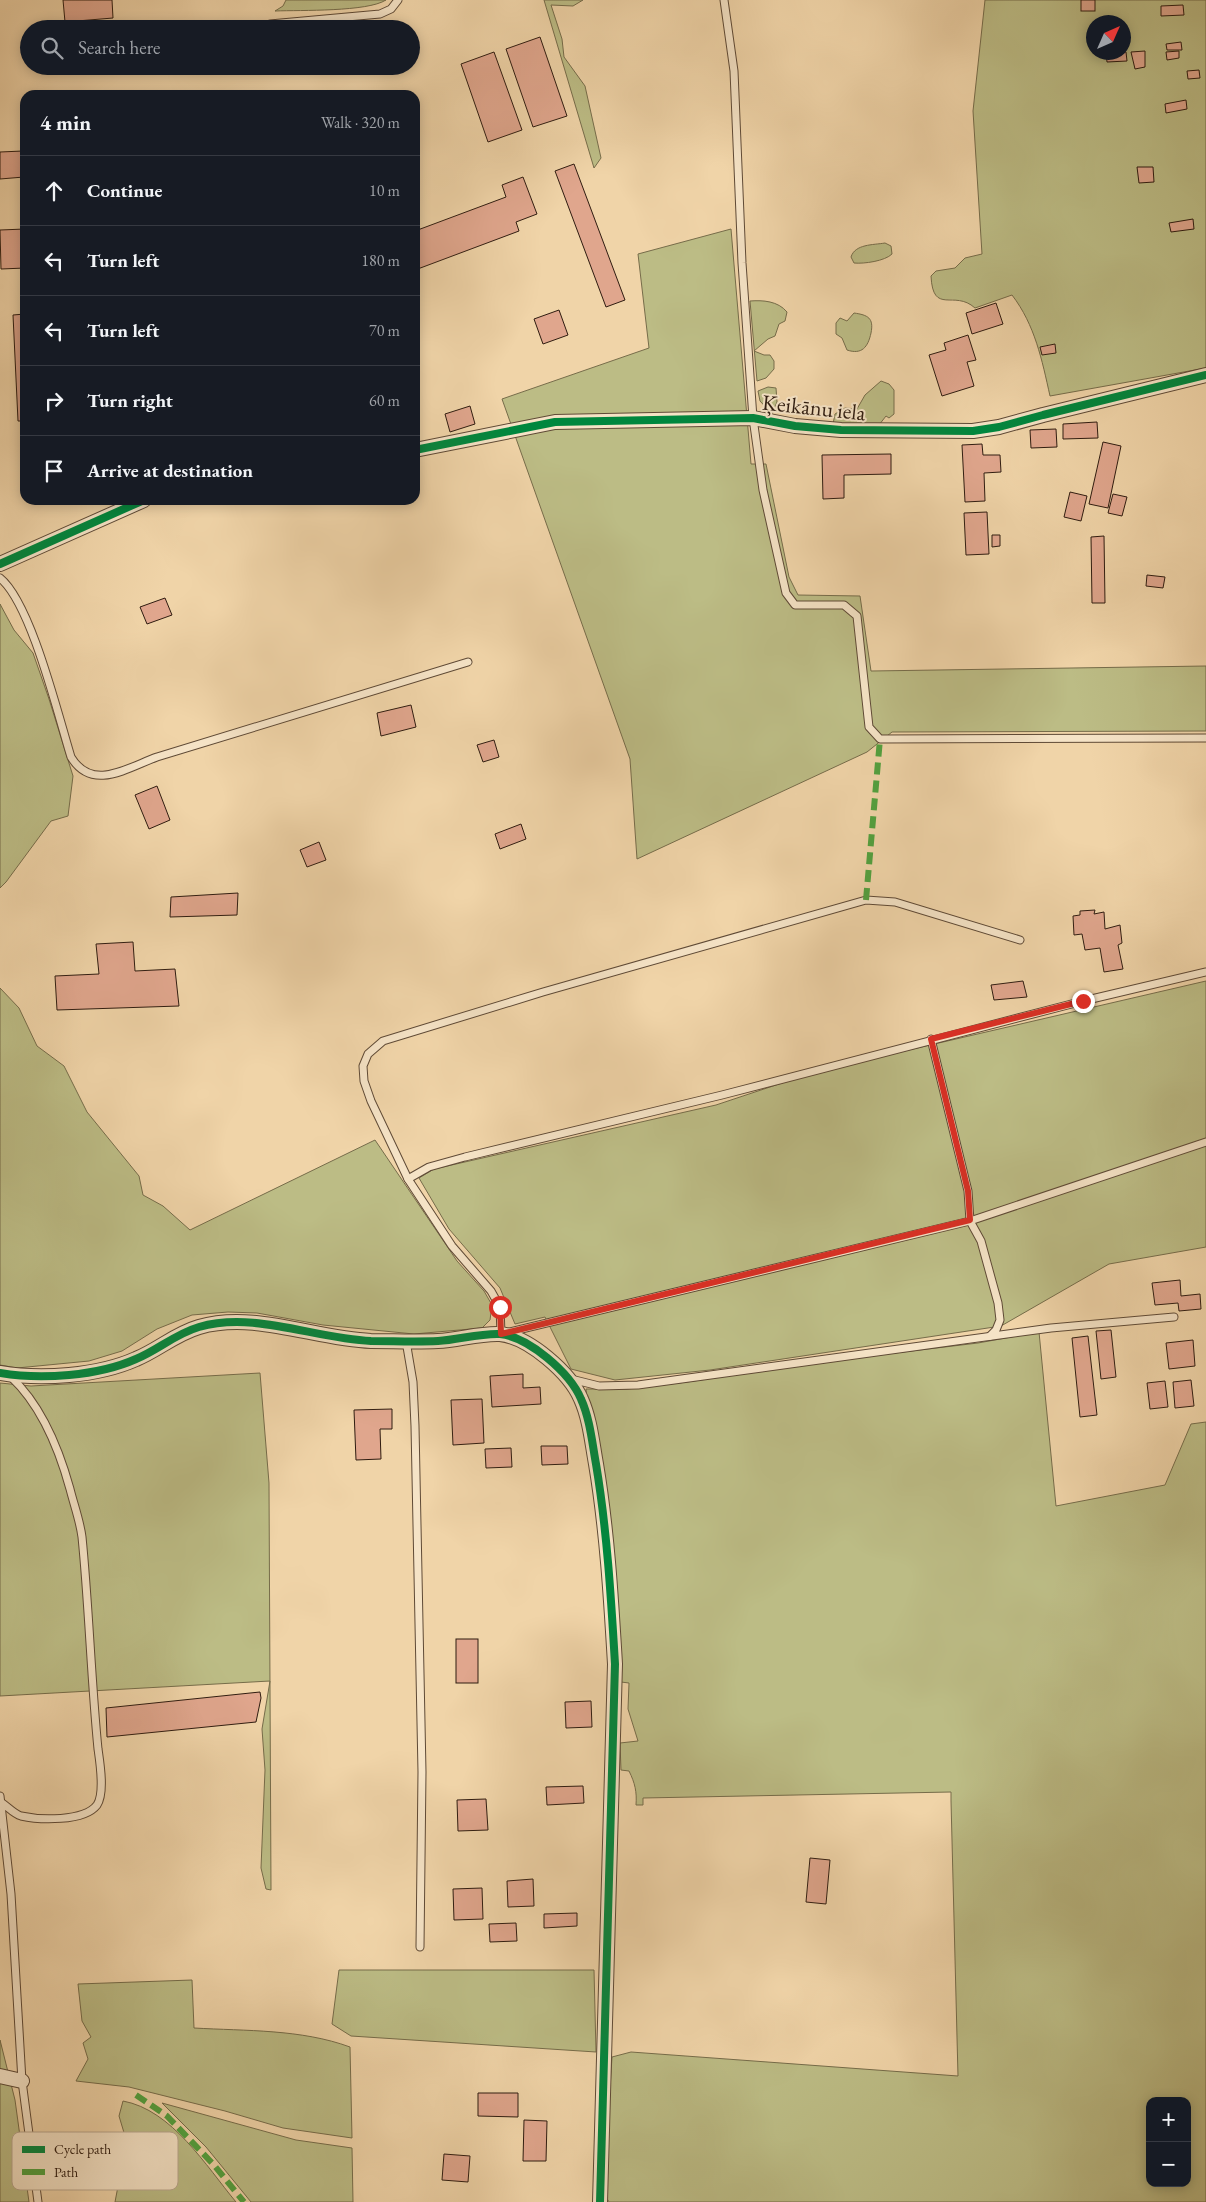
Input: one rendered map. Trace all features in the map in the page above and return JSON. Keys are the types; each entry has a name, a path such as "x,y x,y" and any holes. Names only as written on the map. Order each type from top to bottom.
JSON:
{"street":[{"name":"Ķeikānu iela","path":"420,449 555,422 753,418 795,426 841,430 973,432 1206,375"},
{"path":"0,564 133,505"},
{"path":"4,1374 25,1376 111,1369 138,1358 171,1338 198,1327 223,1322 252,1324 368,1341 437,1341 501,1334 532,1347 568,1378 581,1398 589,1424 610,1579 615,1664 600,2202"},
{"path":"0,2076 22,2080"}],"lane":[{"path":"314,20 380,14 391,9 398,0"},
{"path":"724,0 734,71 742,263 753,418 763,490 786,593 795,605 844,605 857,616 869,727 880,739 1206,738"},
{"path":"0,578 12,591 26,617 71,757 83,771 94,776 106,776 156,757 468,662"},
{"path":"1020,940 895,902 866,900 542,992 383,1041 368,1054 363,1066 364,1081 378,1118 408,1179 452,1246 491,1292 500,1307 501,1334 970,1220 1206,1142"},
{"path":"408,1179 429,1167 465,1157 722,1095 931,1039 1206,972"},
{"path":"931,1039 968,1191 970,1220 981,1241 998,1303 1000,1320 996,1330 990,1337"},
{"path":"568,1378 599,1386 638,1385 1101,1322 1174,1317"},
{"path":"406,1341 413,1382 415,1436 422,1772 420,1947"},
{"path":"1,1799 19,1815 61,1820 80,1815 96,1806 100,1796 101,1774 92,1684 82,1535 62,1463 46,1425 27,1391 4,1374"},
{"path":"1,1799 10,1894 22,2080 29,2132"}],"green space":[{"path":"286,0 386,0 364,7 275,11 283,6"},
{"path":"544,0 583,0 573,6 551,5 562,39 564,57 585,86 601,158 594,168"},
{"path":"985,0 1206,0 1206,368 1050,396 1037,343 1027,318 1012,295 975,308 960,301 940,299 936,295 931,276 936,271 955,268 965,258 982,254 973,111"},
{"path":"731,229 751,464 766,464 789,577 798,595 860,596 871,671 1206,666 1206,731 892,732 867,752 637,859 630,759 502,399 649,348 638,254"},
{"path":"885,243 891,246 892,254 889,256 874,262 854,263 851,257 860,247"},
{"path":"750,301 770,302 787,312 785,321 779,324 775,336 768,339 754,351"},
{"path":"854,313 866,316 872,324 868,342 864,349 860,351 847,350 842,338 836,334 836,323 840,318 847,321"},
{"path":"754,351 770,355 774,361 774,369 766,378 757,381"},
{"path":"881,381 889,384 894,390 894,414 889,418 886,416 879,425 833,424 835,414 845,408 857,409 865,395"},
{"path":"768,387 776,388 777,402 772,414 760,401 758,391"},
{"path":"0,604 14,630 33,653 73,776 68,816 51,821 0,888"},
{"path":"1206,981 1206,1247 1109,1264 1001,1326 710,1370 615,1380 571,1369 545,1317 515,1324 500,1288 449,1229 419,1178 434,1169 716,1105 818,1071"},
{"path":"0,988 19,1008 37,1046 64,1066 87,1112 139,1176 143,1195 163,1206 190,1230 375,1140 457,1261 484,1291 492,1305 490,1320 482,1328 414,1334 323,1325 257,1313 228,1312 192,1315 157,1329 122,1351 89,1361 17,1368 0,1365"},
{"path":"1039,1332 1056,1506 1165,1485 1191,1424 1206,1422 1206,2202 609,2202 605,2195 604,2184 612,2057 631,2052 958,2076 951,1792 643,1798 643,1805 636,1805 636,1792 631,1775 629,1771 621,1770 620,1743 638,1741 628,1709 629,1683 621,1682 586,1389 627,1389 828,1361 978,1343"},
{"path":"260,1373 269,1483 270,1681 0,1696 0,1383 31,1386"},
{"path":"270,1681 271,1890 266,1889 261,1868 265,1770 262,1729"},
{"path":"339,1970 594,1970 596,2052 351,2036 332,2024"},
{"path":"192,1980 194,2028 293,2034 331,2041 350,2047 352,2138 283,2128 225,2111 129,2087 76,2081 88,2059 83,2043 91,2037 82,2021 78,1984"},
{"path":"0,2040 15,2100 19,2132 12,2132 12,2190 27,2190 29,2202 0,2202"},
{"path":"123,2101 141,2106 177,2132 124,2132 119,2116"},
{"path":"162,2103 296,2140 352,2148 353,2202 251,2202 206,2147"},
{"path":"178,2133 187,2141 236,2202 115,2202 117,2190 178,2190"}],"building":[{"path":"63,0 112,0 113,18 65,20"},
{"path":"1081,0 1095,0 1095,11 1081,11"},
{"path":"1183,5 1184,15 1161,16 1161,6"},
{"path":"540,37 567,116 533,127 506,49"},
{"path":"1181,42 1182,50 1167,50 1166,44"},
{"path":"1145,51 1145,67 1135,69 1131,52"},
{"path":"1179,51 1179,58 1167,60 1166,52"},
{"path":"494,52 522,130 488,142 461,64"},
{"path":"1107,60 1127,61 1107,62"},
{"path":"1199,70 1200,78 1188,79 1187,71"},
{"path":"1186,100 1187,109 1166,113 1165,104"},
{"path":"20,151 20,177 0,179 0,152"},
{"path":"574,164 625,300 606,307 555,171"},
{"path":"1137,167 1153,167 1154,182 1139,183"},
{"path":"523,177 537,214 516,222 519,231 420,268 420,229 506,197 502,185"},
{"path":"1193,219 1194,229 1171,232 1169,223"},
{"path":"20,229 20,268 1,269 0,230"},
{"path":"996,303 1003,324 972,334 966,313"},
{"path":"559,310 568,335 543,344 534,319"},
{"path":"20,314 20,421 18,421 13,315"},
{"path":"968,335 976,360 967,362 974,386 942,396 929,355 946,350 944,343"},
{"path":"1055,344 1056,353 1042,355 1040,347"},
{"path":"470,406 475,424 450,432 445,414"},
{"path":"1097,422 1098,438 1063,439 1063,424"},
{"path":"1056,429 1057,447 1031,448 1030,430"},
{"path":"1103,442 1121,446 1108,508 1089,504"},
{"path":"982,444 983,455 1000,455 1001,472 984,473 985,501 965,502 962,445"},
{"path":"891,454 891,474 844,475 844,498 823,499 822,455"},
{"path":"1070,492 1087,496 1081,521 1064,517"},
{"path":"1113,494 1127,497 1122,516 1108,513"},
{"path":"987,512 989,554 966,555 964,513"},
{"path":"992,535 1000,535 1000,546 992,547"},
{"path":"1104,536 1105,603 1092,603 1091,537"},
{"path":"1147,575 1165,577 1163,588 1146,586"},
{"path":"165,598 172,615 147,624 140,607"},
{"path":"411,705 416,727 381,736 377,713"},
{"path":"494,740 499,757 483,762 477,745"},
{"path":"157,786 170,820 149,829 135,795"},
{"path":"521,824 526,839 500,849 495,834"},
{"path":"319,842 326,860 307,867 300,850"},
{"path":"238,893 237,915 170,917 171,897"},
{"path":"1095,910 1094,914 1104,912 1105,929 1120,925 1122,943 1118,945 1123,969 1104,972 1100,948 1085,950 1082,934 1074,935 1073,916 1080,915 1080,911"},
{"path":"133,942 135,971 175,969 179,1006 57,1010 55,976 99,974 96,944"},
{"path":"1023,981 1027,997 994,1000 991,985"},
{"path":"1180,1280 1181,1296 1200,1294 1201,1309 1179,1311 1178,1303 1155,1305 1152,1283"},
{"path":"1111,1330 1116,1377 1101,1379 1096,1331"},
{"path":"1088,1336 1097,1415 1080,1417 1072,1338"},
{"path":"1193,1340 1195,1366 1169,1369 1166,1343"},
{"path":"523,1374 523,1388 540,1387 541,1404 492,1407 490,1376"},
{"path":"1191,1380 1194,1406 1175,1408 1173,1382"},
{"path":"1165,1381 1168,1407 1150,1409 1147,1383"},
{"path":"482,1399 484,1443 453,1445 451,1400"},
{"path":"392,1409 392,1429 380,1429 381,1459 356,1460 354,1410"},
{"path":"541,1446 567,1446 568,1464 542,1465"},
{"path":"511,1448 512,1467 486,1468 485,1449"},
{"path":"456,1639 478,1639 478,1683 456,1683"},
{"path":"260,1692 261,1698 256,1722 107,1737 106,1708"},
{"path":"591,1701 592,1727 566,1728 565,1702"},
{"path":"583,1786 584,1803 547,1805 546,1787"},
{"path":"486,1799 488,1830 458,1831 457,1800"},
{"path":"810,1858 830,1860 826,1904 806,1902"},
{"path":"533,1879 534,1906 508,1907 507,1881"},
{"path":"482,1888 483,1919 454,1920 453,1889"},
{"path":"577,1913 577,1926 544,1928 544,1914"},
{"path":"516,1923 517,1941 490,1942 489,1924"},
{"path":"478,2093 518,2093 518,2117 478,2116"},
{"path":"524,2120 547,2121 546,2161 523,2161"},
{"path":"444,2154 470,2156 468,2182 442,2180"}],"marked path":[{"path":"866,900 880,739"},
{"path":"136,2095 167,2116 214,2165 244,2202"}],"cycle path":[{"path":"420,449 555,422 753,418 795,426 841,430 973,431 999,427 1206,375"},
{"path":"0,564 133,505"},
{"path":"0,1373 33,1376 87,1373 121,1365 136,1359 199,1327 220,1323 242,1322 371,1341 438,1341 500,1334 523,1342 535,1349 558,1368 576,1389 589,1423 600,1489 608,1564 615,1664 600,2202"}],"route":[{"path":"500,1307 501,1334 970,1220 968,1191 931,1039 1083,1001"}]}
